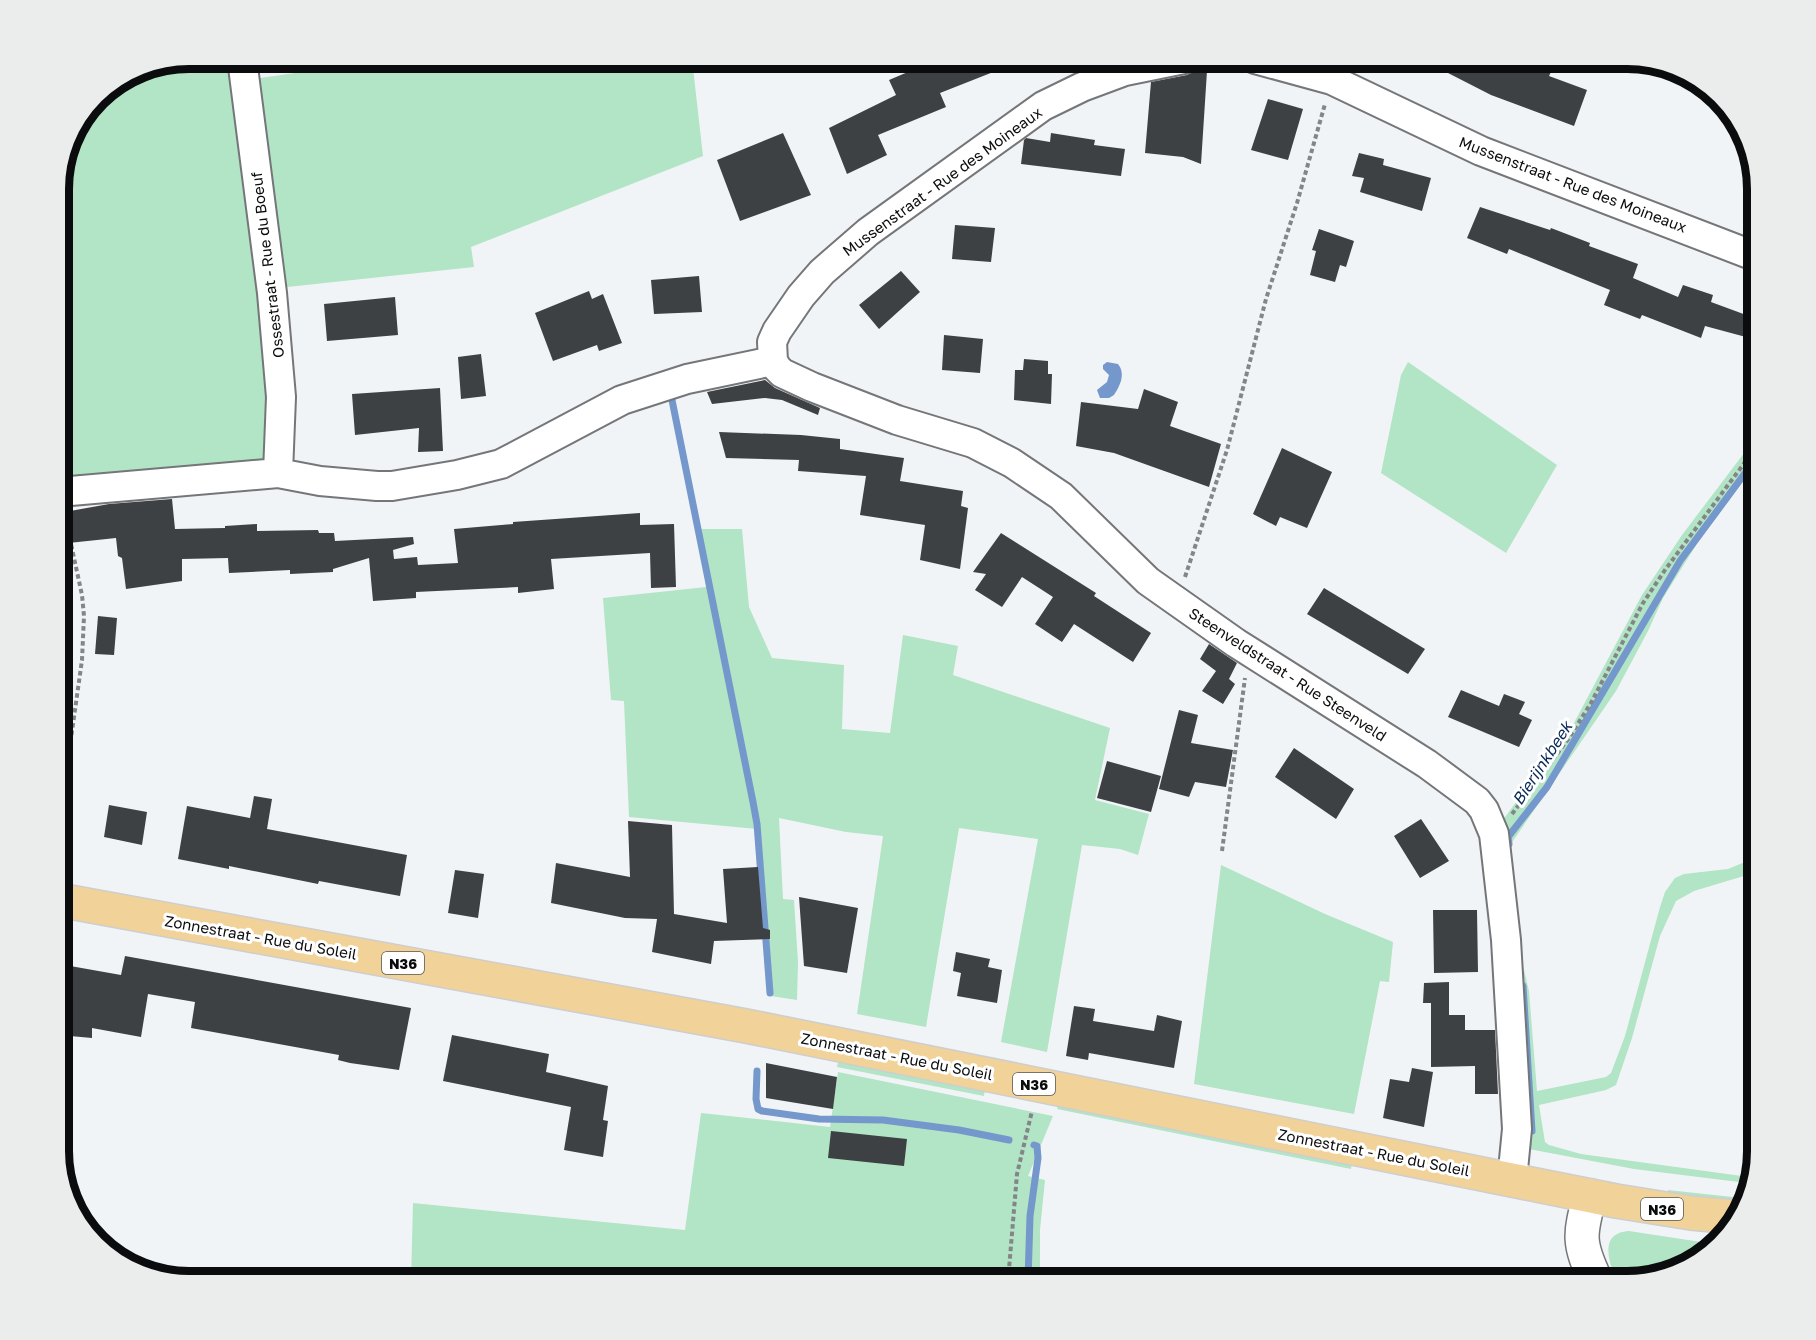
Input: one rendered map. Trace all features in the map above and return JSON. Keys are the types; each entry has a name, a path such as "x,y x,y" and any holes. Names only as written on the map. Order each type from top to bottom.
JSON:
{"main road":[{"name":"Zonnestraat - Rue du Soleil","path":"69,902 676,1013 1590,1196 1661,1209 1727,1216"}],"street":[{"name":"Ossestraat - Rue du Boeuf","path":"243,69 272,293 280,386 279,472"},
{"name":"Mussenstraat - Rue des Moineaux","path":"773,361 772,342 777,331 801,296 846,250 885,219 1043,106 1082,87 1134,69"},
{"name":"Mussenstraat - Rue des Moineaux","path":"1294,69 1332,80 1481,151 1747,253"},
{"path":"69,491 279,472 320,481 377,486 400,485 457,475 501,464 622,400 706,374 773,361"},
{"name":"Steenveldstraat - Rue Steenveld","path":"773,361 782,373 812,387 897,420 973,443 1012,463 1061,496 1148,581 1249,651 1427,764 1468,793 1484,810 1494,834 1506,940 1517,1129 1512,1180"},
{"path":"1590,1196 1580,1240 1592,1271"}],"path":[{"path":"1177,600 1227,450 1266,299 1297,203 1332,80"},
{"path":"1494,834 1524,800 1569,738 1591,703 1644,603 1665,570 1747,461"},
{"path":"69,534 82,595 84,616 82,660 69,753"},
{"path":"1222,851 1249,651"},
{"path":"1009,1271 1017,1174 1038,1084"}],"green space":[{"path":"189,69 240,69 273,456 259,465 69,482 69,181 73,158 85,129 104,104 122,89 158,73"},
{"path":"323,69 693,69 703,156 471,247 474,267 278,288 260,78"},
{"path":"1408,362 1557,465 1506,553 1381,473 1401,375"},
{"path":"1747,449 1747,476 1698,542 1663,598 1616,691 1506,851 1497,828 1574,723 1642,595 1682,535"},
{"path":"700,529 742,529 749,607 772,658 844,665 842,729 890,733 903,635 958,646 953,675 1110,728 1095,800 1149,814 1138,855 1120,849 1082,845 1047,1052 1001,1042 1038,839 959,828 926,1027 857,1014 883,836 846,832 779,818 783,899 794,900 798,962 797,1000 771,996 757,829 629,817 624,701 611,700 603,598 706,587"},
{"path":"1507,860 1512,861 1521,957 1529,991 1537,1091 1606,1077 1611,1073 1625,1036 1665,892 1675,878 1684,874 1728,869 1747,861 1747,875 1694,891 1676,901 1660,936 1632,1038 1616,1085 1606,1090 1539,1105 1545,1142 1549,1145 1581,1154 1744,1176 1743,1182 1634,1169 1529,1149"},
{"path":"1221,865 1325,914 1393,942 1389,982 1380,981 1354,1114 1194,1084"},
{"path":"839,1058 985,1087 984,1096 837,1067"},
{"path":"838,1072 1053,1116 1028,1176 1045,1180 1040,1230 1040,1271 411,1271 413,1203 685,1230 701,1113 830,1127"},
{"path":"1059,1103 1352,1161 1351,1169 1057,1109"},
{"path":"1668,1190 1738,1198 1734,1205 1666,1197"},
{"path":"1629,1231 1704,1243 1680,1259 1658,1267 1613,1271 1609,1258 1609,1243 1619,1233"}],"water":[{"path":"1107,362 1118,364 1122,372 1121,380 1114,395 1109,398 1100,398 1097,390 1107,382 1109,375 1103,369 1103,365"}],"building":[{"path":"915,69 1001,69 940,93 946,107 878,135 887,155 847,174 829,128 896,95 889,80"},
{"path":"1450,69 1543,69 1551,72 1549,76 1587,90 1574,126 1491,95 1448,73"},
{"path":"1196,70 1207,71 1201,164 1183,157 1145,153 1151,82 1187,75"},
{"path":"1268,99 1303,109 1288,160 1251,150"},
{"path":"783,133 811,195 740,221 717,160"},
{"path":"1051,133 1095,140 1094,145 1125,149 1121,176 1021,164 1024,140 1026,138 1050,142"},
{"path":"1359,153 1384,159 1383,165 1431,178 1422,211 1360,192 1364,178 1352,176"},
{"path":"1480,207 1550,230 1551,228 1590,243 1589,246 1638,264 1633,278 1678,297 1683,285 1713,295 1711,302 1747,315 1747,337 1705,326 1701,338 1642,315 1640,319 1604,305 1610,290 1509,249 1507,254 1467,238"},
{"path":"955,225 995,228 991,262 952,259"},
{"path":"1319,229 1354,241 1346,267 1340,265 1335,282 1310,275 1316,251 1312,250"},
{"path":"901,271 920,292 879,329 859,305"},
{"path":"699,276 702,312 654,314 651,280"},
{"path":"589,291 592,299 603,294 622,343 599,351 597,345 553,361 535,313"},
{"path":"395,297 398,335 327,341 324,304"},
{"path":"944,335 983,339 980,373 942,370"},
{"path":"481,354 486,396 461,399 458,357"},
{"path":"1024,359 1048,361 1048,374 1052,374 1051,404 1014,400 1015,370 1023,370"},
{"path":"765,380 775,388 820,408 818,415 782,400 765,398 712,404 707,392"},
{"path":"440,388 443,451 418,452 419,428 355,435 352,394"},
{"path":"1144,389 1178,402 1170,426 1221,444 1209,487 1114,453 1076,446 1081,402 1138,409"},
{"path":"719,432 840,439 840,449 904,458 900,481 963,491 961,506 968,508 960,569 920,560 925,525 860,515 866,476 798,471 799,460 726,458"},
{"path":"1282,448 1332,472 1307,528 1280,517 1276,526 1253,514"},
{"path":"172,499 175,529 225,528 225,526 257,524 257,531 318,530 319,533 334,533 335,541 413,537 414,544 393,550 394,559 417,557 418,565 458,563 454,529 513,524 513,522 640,513 640,525 674,524 676,587 651,588 650,553 551,559 554,589 518,593 518,587 416,592 416,598 373,601 369,558 333,569 333,572 290,574 290,570 229,573 228,558 182,559 182,581 126,589 122,558 118,556 116,538 69,543 69,511 109,504"},
{"path":"1001,533 1096,593 1094,596 1151,633 1133,662 1074,624 1062,642 1035,624 1053,597 1022,577 1002,607 975,590 986,574 973,572"},
{"path":"1324,588 1425,649 1408,674 1307,614"},
{"path":"98,616 117,618 114,655 95,654"},
{"path":"1209,644 1237,663 1229,679 1235,684 1223,704 1202,691 1216,671 1200,659"},
{"path":"1461,690 1499,706 1504,694 1525,702 1519,714 1532,720 1519,747 1448,717"},
{"path":"1179,710 1198,715 1191,743 1233,750 1226,787 1195,782 1189,797 1159,789"},
{"path":"1294,748 1354,789 1336,819 1275,777"},
{"path":"1107,761 1161,776 1151,812 1097,798"},
{"path":"254,796 272,799 267,829 407,855 400,896 178,859 187,806 250,818"},
{"path":"109,805 147,812 142,845 104,837"},
{"path":"1421,819 1449,861 1420,878 1394,836"},
{"path":"628,821 672,825 674,914 727,923 723,869 758,867 763,928 770,930 770,939 714,941 711,964 652,952 657,919 625,918 551,903 556,863 630,877"},
{"path":"455,870 484,874 478,918 448,913"},
{"path":"799,897 858,908 847,973 804,966"},
{"path":"1433,910 1477,910 1478,972 1434,973"},
{"path":"956,952 990,959 988,967 1002,970 997,1003 957,996 961,973 953,971"},
{"path":"125,956 411,1008 399,1070 350,1063 338,1060 339,1055 191,1028 195,1002 148,994 141,1037 92,1028 92,1038 69,1036 69,966 121,975"},
{"path":"1449,982 1449,1015 1465,1015 1465,1030 1495,1030 1498,1094 1475,1094 1475,1066 1431,1067 1431,1003 1423,1003 1424,983"},
{"path":"1074,1006 1095,1009 1093,1021 1154,1031 1157,1015 1182,1021 1174,1068 1089,1053 1088,1060 1066,1056"},
{"path":"452,1035 549,1054 546,1072 608,1086 603,1120 608,1121 603,1157 564,1150 571,1107 443,1081"},
{"path":"766,1063 837,1077 833,1109 766,1098"},
{"path":"1412,1068 1433,1072 1424,1127 1383,1118 1390,1079 1409,1082"},
{"path":"831,1131 907,1139 904,1166 828,1158"}],"waterway":[{"path":"672,400 757,824 770,993"},
{"name":"Bierijnkbeek","path":"1509,844 1508,837 1547,787 1680,561 1747,471"},
{"name":"Bierijnkbeek","path":"1523,986 1532,1131"},
{"path":"757,1071 756,1099 758,1109 762,1111 819,1119 883,1120 959,1130 1009,1140"},
{"path":"1028,1271 1030,1216 1038,1158 1037,1146 1034,1145"}]}
